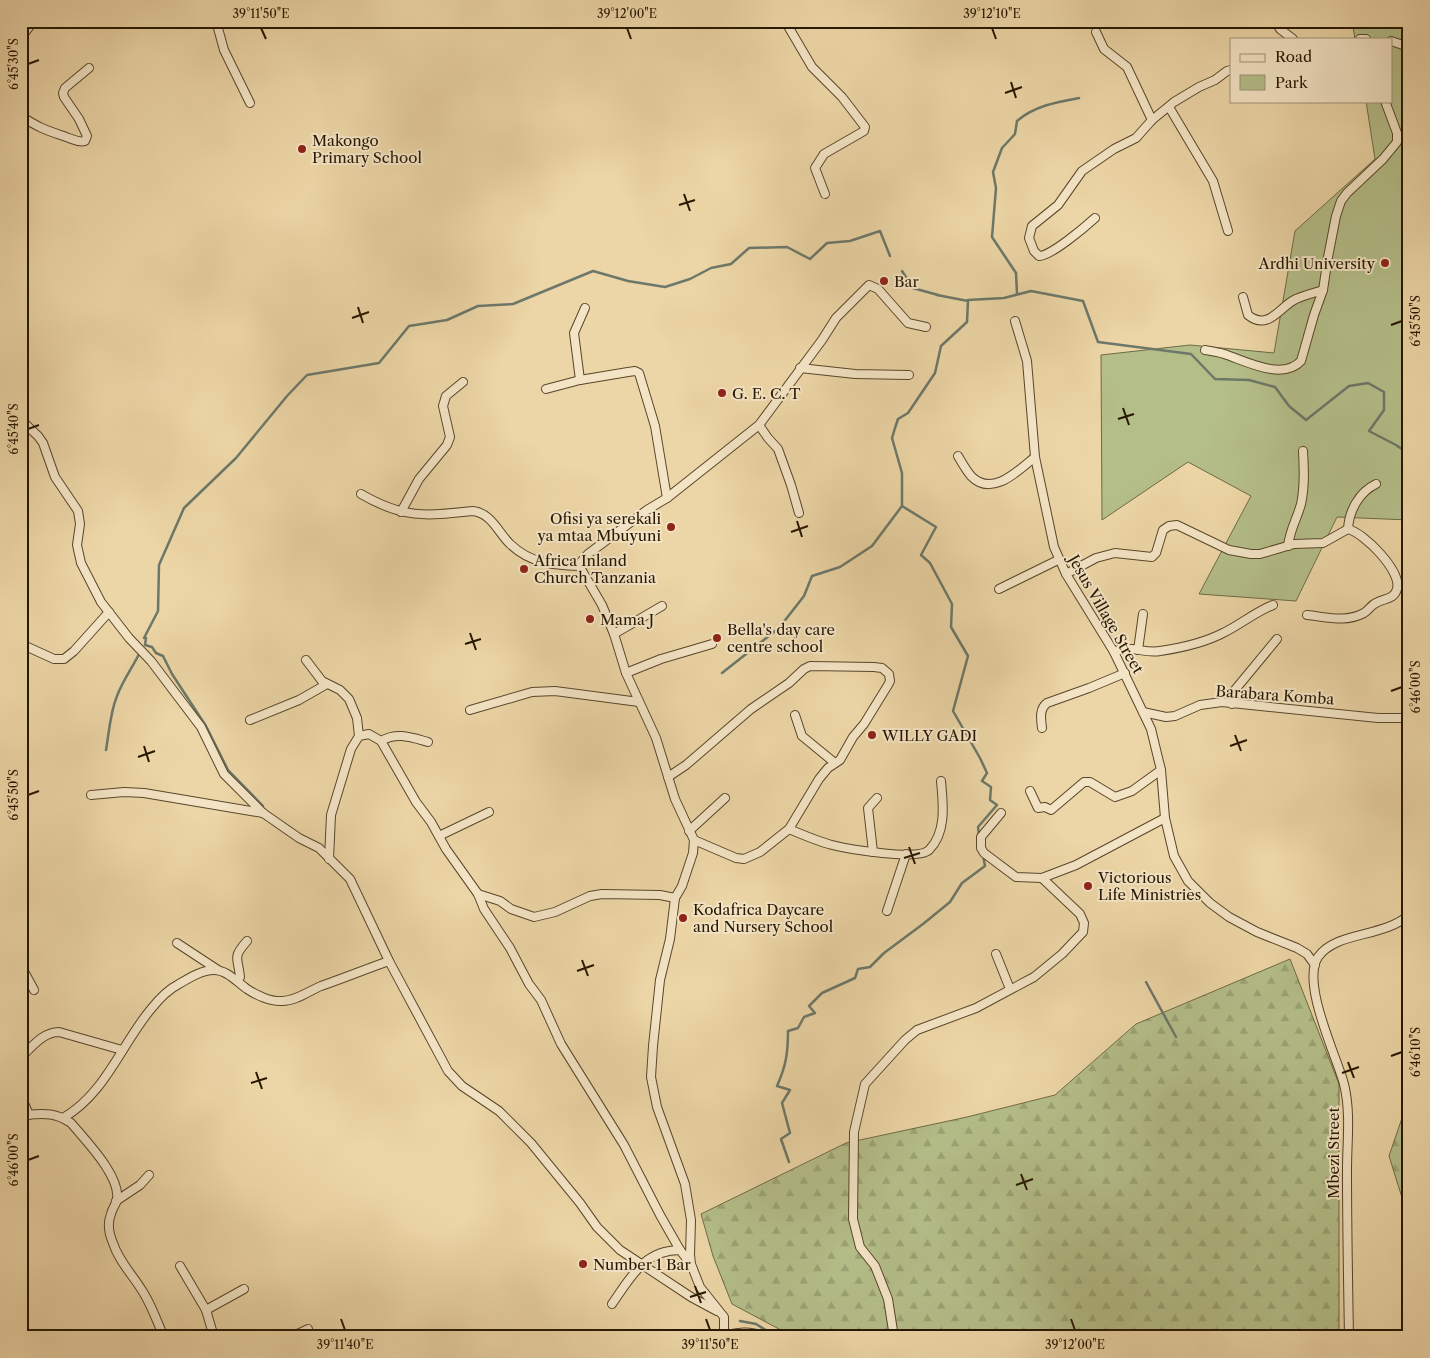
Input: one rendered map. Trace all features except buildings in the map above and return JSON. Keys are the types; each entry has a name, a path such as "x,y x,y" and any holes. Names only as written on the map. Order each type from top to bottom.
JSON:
{"street":[{"path":"21,37 34,21"},
{"path":"216,21 224,50 250,103"},
{"path":"785,21 812,67 842,97 865,127 864,131 824,154 819,160 816,173 825,194"},
{"path":"1275,21 1292,38"},
{"path":"1096,32 1104,49 1127,67 1152,120"},
{"path":"1392,41 1409,47"},
{"path":"21,116 48,132 76,141 85,141 87,136 63,93 65,88 89,68"},
{"path":"1095,218 1053,252 1039,256 1034,251 1029,238 1032,226 1058,205 1082,171 1114,149 1136,138 1152,120 1168,107 1230,70"},
{"path":"1205,350 1222,353 1255,366 1277,369 1289,369 1301,361 1323,290 1331,241 1341,201 1397,142 1397,132 1386,102"},
{"path":"1168,107 1213,180 1228,231"},
{"path":"668,776 686,765 730,726 789,683 804,668 810,666 882,668 889,674 890,681 888,685 840,760 823,772 788,830 760,852 744,859 736,858 694,840 689,832 668,776 656,738 626,673 614,634 602,605 580,566 582,559 647,510 667,498 759,425 840,314 870,285 878,289 908,323 926,327"},
{"path":"1243,297 1248,315 1254,319 1263,320 1277,315 1290,302 1296,299 1323,290"},
{"path":"580,380 574,333 585,308"},
{"name":"Jesus Village Street","path":"1015,321 1027,361 1035,457 1054,547 1058,560 1114,652 1151,729 1161,770 1165,818 1174,856 1181,871 1204,897 1229,917 1257,932 1297,948 1307,954 1315,965"},
{"path":"800,368 855,374 909,375"},
{"path":"546,389 580,380 635,371 639,373 655,426 667,498"},
{"path":"402,512 419,479 447,444 450,437 443,406 446,396 463,382"},
{"path":"21,420 24,429 38,436 43,443 55,477 78,511 80,524 77,545 81,563 102,602 201,727 224,774 264,813 299,838 319,848 350,879 389,961 448,1071 462,1086 499,1111 531,1143 597,1227 620,1250 691,1297 721,1313"},
{"path":"759,425 778,449 791,485 798,513"},
{"path":"1288,546 1291,530 1301,503 1304,473 1303,451"},
{"path":"958,456 972,477 990,484 999,483 1012,477 1035,457"},
{"path":"1348,529 1348,520 1360,496 1367,488 1376,484"},
{"path":"361,494 382,506 422,516 473,511 481,512 510,543 528,556 549,565 580,566"},
{"path":"1066,574 1096,558 1115,552 1154,556 1163,530 1171,525 1234,552 1260,554 1294,544 1323,543 1348,529 1366,538 1385,559 1397,582 1396,592 1390,598 1377,602 1365,612 1356,616 1335,620 1307,615"},
{"path":"1000,589 1058,560"},
{"path":"1114,652 1123,648 1158,652 1204,640 1221,634 1262,609 1273,605"},
{"path":"614,634 662,606"},
{"path":"21,644 54,659 64,659 74,651 109,612"},
{"path":"1138,650 1143,614"},
{"path":"1232,704 1231,696 1234,691 1278,639"},
{"path":"626,673 661,659 712,644"},
{"path":"306,660 322,681 340,690 349,699 357,718 359,736 351,749 331,815 329,859"},
{"path":"1042,728 1041,715 1047,703 1125,673"},
{"path":"250,720 299,700 327,684"},
{"path":"470,710 532,692 555,691 639,702"},
{"name":"Barabara Komba","path":"1143,712 1166,717 1175,716 1200,705 1222,702 1378,718 1409,718"},
{"path":"795,715 802,736 835,763"},
{"path":"359,736 369,734 381,741 446,850 478,894 484,910 510,948 529,984 541,1000 565,1050 624,1145 646,1190 680,1250 691,1264"},
{"path":"381,741 389,736 403,735 428,742"},
{"path":"1030,791 1038,808 1050,810 1084,782 1090,782 1111,795 1119,797 1132,791 1161,770"},
{"path":"788,830 830,844 873,852 926,853 940,832 943,813 941,781"},
{"path":"91,794 144,793 264,813"},
{"path":"689,832 724,798"},
{"path":"873,852 868,808 877,798"},
{"path":"439,836 489,812"},
{"path":"1001,813 981,837 981,848 984,853 1016,877 1042,878 1076,865 1165,818"},
{"path":"694,840 693,854 682,886 675,898 670,939 660,980 656,1006 651,1077 657,1107 685,1184 691,1220 691,1264 700,1287 721,1313 725,1321 723,1336 738,1332 757,1333 765,1337"},
{"path":"887,911 906,854"},
{"path":"894,1337 888,1299 875,1266 860,1246 853,1219 854,1132 865,1084 905,1040 918,1030 976,1008 1034,976 1062,954 1083,932 1084,922 1080,914 1042,878"},
{"path":"478,894 500,901 511,909 534,917 555,912 590,896 602,894 660,895 675,898"},
{"path":"1315,965 1319,956 1341,940 1388,928 1409,915"},
{"path":"238,980 240,977 237,954 247,941"},
{"path":"177,943 219,971 238,980 247,989 280,1002 290,1000 389,961"},
{"path":"996,954 1010,989"},
{"name":"Mbezi Street","path":"1315,965 1316,1002 1343,1083 1348,1108 1346,1169 1349,1337"},
{"path":"22,968 34,990"},
{"path":"63,1118 82,1104 95,1091 143,1018 168,990 207,971 219,971"},
{"path":"21,1057 41,1039 54,1032 122,1050"},
{"path":"21,1096 25,1115 56,1114 71,1123 111,1175 117,1190 116,1201 109,1220 113,1244 118,1256 146,1297 164,1337"},
{"path":"116,1201 140,1185 149,1175"},
{"path":"612,1304 641,1265 660,1252 680,1250"},
{"path":"180,1266 206,1310 214,1337"},
{"path":"206,1310 244,1289"},
{"path":"291,1337 308,1329"}],"green space":[{"path":"1352,21 1409,21 1409,520 1337,517 1296,601 1199,594 1251,496 1188,462 1102,520 1101,355 1190,345 1274,353 1295,231 1375,159 1366,102 1392,102 1392,38 1355,38"},
{"path":"1290,959 1339,1084 1339,1337 794,1337 732,1304 713,1256 701,1214 846,1143 967,1117 1055,1095 1136,1024"},
{"path":"1402,1118 1409,1120 1409,1220 1389,1156"},
{"path":"1409,1249 1409,1337 1408,1337 1405,1316"}],"waterway":[{"path":"1017,294 1016,273 992,237 996,188 993,172 1002,148 1015,134 1017,121 1038,108 1079,98"},
{"path":"144,638 158,611 159,565 184,508 236,458 287,396 307,375 379,363 409,326 447,320 478,306 513,304 593,271 628,281 665,287 690,279 711,268 731,264 749,248 787,247 810,259 827,243 850,241 880,231 890,256"},
{"path":"902,271 913,288 938,295"},
{"path":"968,300 1004,298 1031,291 1083,301 1098,342 1191,354 1215,379 1249,380 1275,387 1289,406 1306,420 1349,386 1368,383 1384,392 1384,410 1369,431 1409,454"},
{"path":"937,295 968,301 967,322 941,346 935,373 908,413 898,419 892,438 902,473 902,506 936,527 921,555 930,563 952,604 951,627 968,656 953,711 980,758 987,773 982,781 991,787 990,800 997,805 978,827 979,835"},
{"path":"722,673 779,628 804,596 812,576 840,567 872,546 902,506"},
{"path":"146,638 145,645 152,647 156,653 163,656 172,674 206,726 228,770 263,806"},
{"path":"106,750 115,703 122,684 140,652"},
{"path":"789,1162 781,1139 790,1133 782,1103 790,1090 777,1086 786,1059 788,1031 798,1028 804,1017 815,1013 809,1006 822,993 855,978 858,969 870,967 884,953 950,902 962,883 985,866 983,855"},
{"path":"1146,982 1176,1037"},
{"path":"740,1321 756,1324 777,1337"},
{"path":"714,1337 722,1333"}],"place":[{"name":"Makongo Primary School","path":"302,149"},
{"name":"Ardhi University","path":"1385,263"},
{"name":"Bar","path":"884,281"},
{"name":"G. E. C. T","path":"722,393"},
{"name":"Ofisi ya serekali ya mtaa Mbuyuni","path":"671,527"},
{"name":"Africa Inland Church Tanzania","path":"524,569"},
{"name":"Mama J","path":"590,619"},
{"name":"Bella's day care centre school","path":"717,638"},
{"name":"WILLY GADI","path":"872,735"},
{"name":"Victorious Life Ministries","path":"1088,886"},
{"name":"Kodafrica Daycare and Nursery School","path":"683,918"},
{"name":"Number 1 Bar","path":"583,1264"}]}
